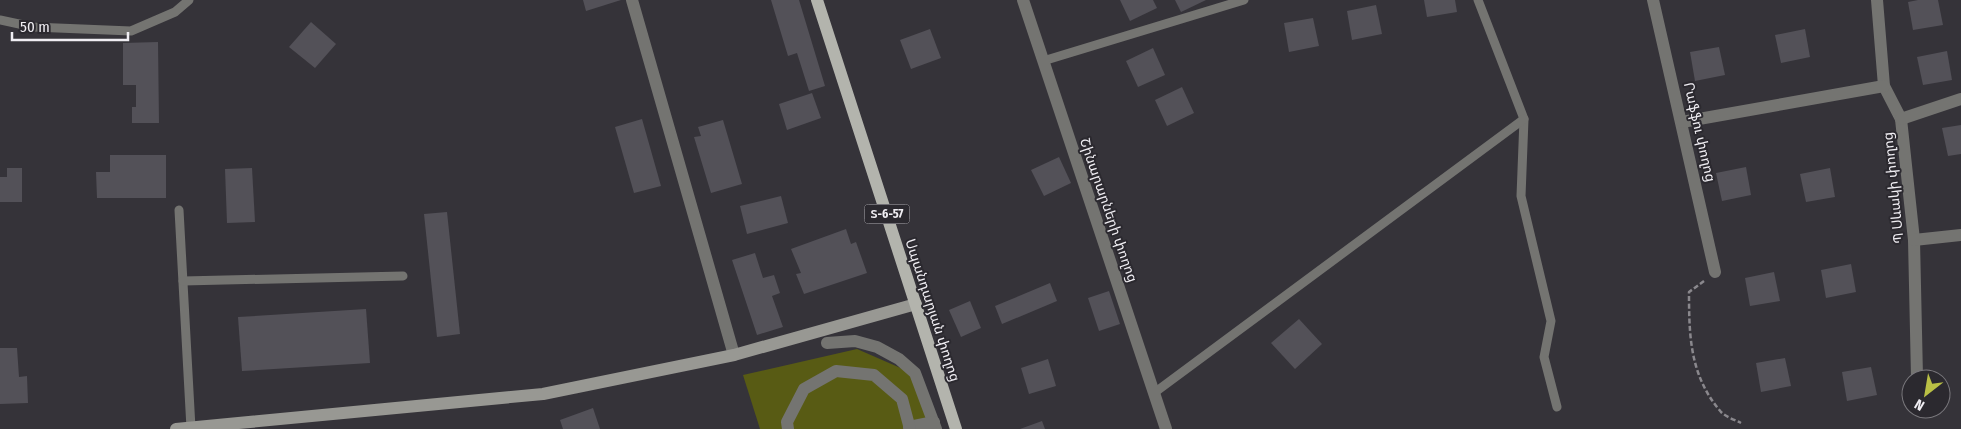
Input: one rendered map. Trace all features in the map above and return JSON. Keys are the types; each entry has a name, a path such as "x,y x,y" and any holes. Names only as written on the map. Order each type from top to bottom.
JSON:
{"main road":[{"name":"Սպանդարյան փողոց","path":"817,0 956,429"}],"street":[{"path":"632,0 734,355"},
{"name":"Շինարարների փողոց","path":"1023,0 1166,429"},
{"name":"Րաֆֆու փողոց","path":"1653,0 1715,272"},
{"name":"Պ Սևակի փողոց","path":"1877,0 1884,86 1901,119 1914,240 1917,369"},
{"path":"1682,122 1884,86"},
{"path":"1901,119 1961,99"},
{"path":"1914,240 1961,236"},
{"path":"176,429 543,394 734,355 916,304"},
{"path":"788,429 787,422 804,389 836,371 874,375 902,399 910,428 935,426 915,373 899,359 877,347 854,341 827,343"}],"lane":[{"path":"0,20 33,28 131,31 176,12 189,0"},
{"path":"1043,61 1244,0"},
{"path":"1478,0 1524,119 1521,196 1551,321 1544,356 1557,407"},
{"path":"1154,393 1524,119"},
{"path":"179,210 191,428"},
{"path":"183,281 403,276"}],"path":[{"path":"1715,272 1689,292 1689,338 1698,375 1722,413 1741,424"}],"shaded area":[{"path":"857,349 912,373 931,429 760,429 743,375"}],"building":[{"path":"583,0 621,0 586,11"},
{"path":"771,0 799,0 825,86 809,91 797,53 788,56"},
{"path":"1120,0 1153,0 1157,8 1130,21"},
{"path":"1175,0 1206,0 1181,12"},
{"path":"1424,0 1455,0 1457,12 1427,17"},
{"path":"1938,0 1943,25 1913,30 1908,2"},
{"path":"1376,5 1382,34 1352,40 1347,11"},
{"path":"1313,18 1319,46 1289,52 1284,23"},
{"path":"311,22 336,44 315,68 289,47"},
{"path":"930,29 941,58 911,69 900,40"},
{"path":"1805,29 1810,57 1781,63 1775,35"},
{"path":"158,42 159,123 132,123 132,107 136,107 136,85 123,85 123,43"},
{"path":"1719,47 1725,75 1695,81 1690,52"},
{"path":"1153,48 1165,75 1138,87 1126,61"},
{"path":"1947,51 1952,80 1923,85 1917,57"},
{"path":"1182,87 1194,113 1167,126 1155,100"},
{"path":"812,93 821,118 787,130 779,104"},
{"path":"642,119 661,186 634,193 615,127"},
{"path":"723,120 742,184 711,193 694,137 701,136 698,127"},
{"path":"1961,125 1961,154 1948,156 1942,128"},
{"path":"110,155 166,155 166,198 97,198 96,172 110,172"},
{"path":"1059,157 1071,183 1044,196 1031,170"},
{"path":"1746,167 1751,195 1722,201 1716,173"},
{"path":"7,168 22,168 22,202 0,202 0,177 7,177"},
{"path":"252,168 255,222 227,223 225,169"},
{"path":"1830,168 1835,197 1806,202 1800,174"},
{"path":"781,196 788,223 747,234 740,206"},
{"path":"447,212 460,334 437,337 424,214"},
{"path":"846,229 851,244 856,242 867,273 804,294 796,274 801,273 791,249"},
{"path":"755,253 763,278 774,275 780,293 772,296 783,327 757,335 732,260"},
{"path":"1851,264 1856,292 1826,298 1821,270"},
{"path":"1774,272 1780,301 1750,306 1745,278"},
{"path":"1050,283 1057,301 1002,324 995,306"},
{"path":"1109,291 1120,324 1099,331 1088,298"},
{"path":"970,301 981,328 961,337 949,310"},
{"path":"366,309 370,363 242,371 238,317"},
{"path":"1299,319 1322,344 1295,369 1271,343"},
{"path":"0,348 17,348 19,377 27,376 28,403 0,404"},
{"path":"1785,358 1791,386 1761,392 1756,363"},
{"path":"1048,359 1056,386 1029,394 1021,368"},
{"path":"1871,367 1877,395 1847,401 1842,372"},
{"path":"593,408 600,429 563,429 560,420"},
{"path":"1042,421 1045,429 1020,429"}]}
